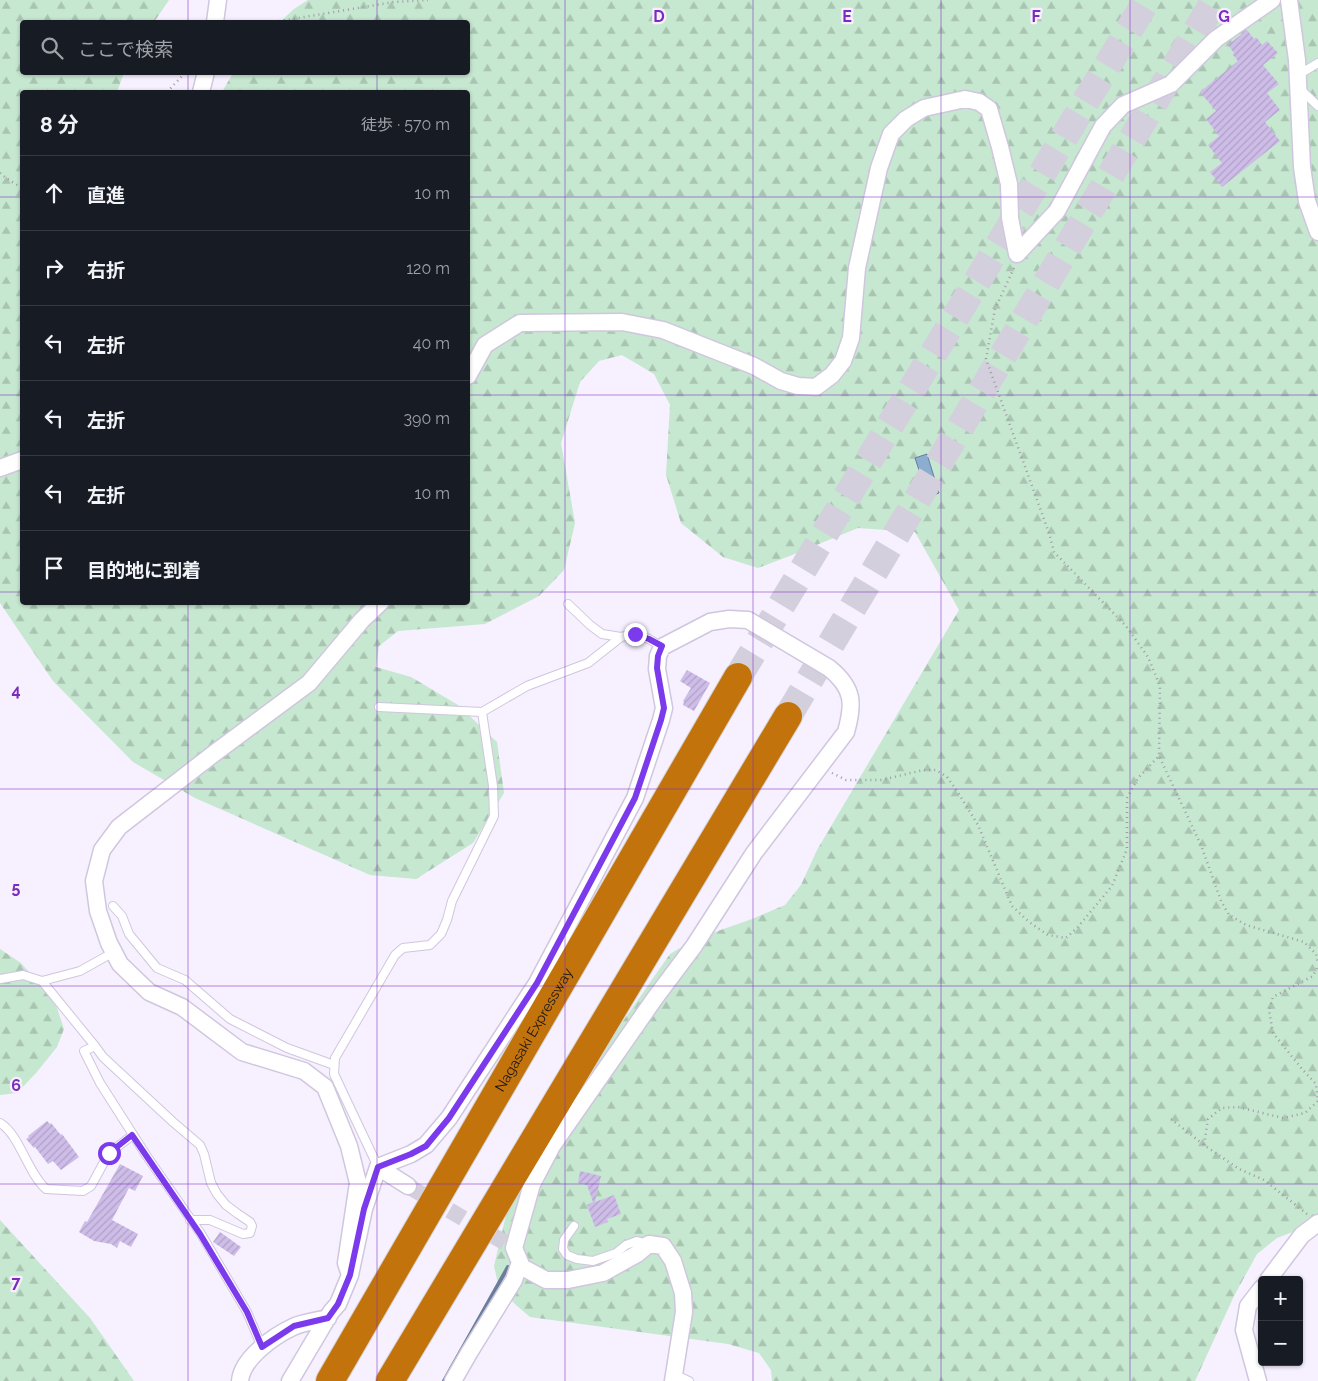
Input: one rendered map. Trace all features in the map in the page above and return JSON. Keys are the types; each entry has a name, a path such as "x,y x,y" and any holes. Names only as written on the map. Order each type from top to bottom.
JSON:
{"highway":[{"name":"Nagasaki Expressway","path":"330,1381 738,677"},
{"path":"390,1381 788,716"}],"street":[{"path":"215,20 218,0"},
{"path":"1017,254 1057,211 1103,126 1123,105 1171,84 1216,39 1272,0"},
{"path":"1289,0 1297,60 1302,167 1307,202 1318,232"},
{"path":"202,90 205,75"},
{"path":"470,372 485,345 520,323 622,322 663,330 754,366 781,381 798,386 816,387 832,375 843,360 851,338 858,268 879,168 891,134 906,119 924,108 965,99 979,102 989,109 1009,184 1010,218 1017,254"},
{"path":"0,468 20,461"},
{"path":"350,1275 346,1263 358,1183 349,1146 325,1087 304,1070 242,1052 182,1008 149,992 120,964 109,943 98,911 94,881 102,850 119,827 309,683 362,620 378,605"},
{"path":"378,1167 426,1146 449,1118 537,983 635,798 664,708 657,668 658,656 662,646 710,622 729,619 748,620 829,668 840,677 852,702 846,732 754,853 694,946 655,998 552,1146 532,1184 514,1248 522,1267 546,1280 568,1280 603,1273 637,1254 650,1244 663,1246 673,1261 683,1293 684,1312 678,1379"},
{"path":"378,1167 408,1186"},
{"path":"290,1381 338,1304 350,1275 364,1209 378,1167"},
{"path":"1271,1276 1302,1235 1318,1222"},
{"path":"453,1381 514,1280 520,1262"},
{"path":"1258,1293 1248,1306 1244,1330 1258,1381"},
{"path":"240,1381 240,1376 250,1360 262,1347 294,1326 328,1318"}],"lane":[{"path":"1318,63 1298,81 1318,106"},
{"path":"568,604 602,634 622,637 635,634 662,646"},
{"path":"379,707 482,712 527,686 588,664 622,637"},
{"path":"378,1167 334,1074 334,1058 395,955 403,948 430,944 441,934 452,901 494,816 493,786 482,712"},
{"path":"113,906 122,916 129,934 157,968 184,980 230,1019 287,1048 334,1065"},
{"path":"0,979 23,975 42,981 80,971 114,952"},
{"path":"42,981 103,1057 200,1145 211,1183 217,1194 226,1205 250,1222 252,1226 250,1233 243,1234 210,1220 190,1220"},
{"path":"95,1046 84,1051 100,1083 132,1135 200,1234 247,1312 262,1347"},
{"path":"0,1123 10,1131 34,1176 46,1189 83,1191 91,1186 109,1153 132,1135"},
{"path":"574,1226 564,1240 563,1249 568,1255 577,1259 593,1261 616,1253 626,1245 638,1242 650,1244"}],"path":[{"path":"286,20 394,2 428,0"},
{"path":"169,90 183,75"},
{"path":"0,173 20,187"},
{"path":"1017,254 1013,270 995,309 986,359 1049,533 1054,552 1126,626 1148,657 1160,686 1159,756 1201,845 1221,901 1229,915 1246,925 1304,942 1316,954 1318,965 1313,976 1273,997 1269,1010 1274,1033 1316,1084 1318,1101 1305,1113 1283,1118 1238,1107 1222,1108 1208,1119 1204,1145"},
{"path":"819,768 846,780 882,780 923,770 936,770 942,773 957,791 978,825 1012,906 1029,922 1048,935 1066,938 1078,928 1112,886 1127,849 1127,798 1138,778 1159,756"},
{"path":"1171,1119 1239,1169 1264,1180 1318,1222"}],"green space":[{"path":"0,0 169,0 155,20 20,20 20,75 123,75 118,90 20,90 20,605 470,605 470,90 223,90 232,75 470,75 470,20 282,20 294,9 308,0 1318,0 1318,1232 1298,1230 1277,1238 1257,1254 1234,1296 1195,1381 772,1381 771,1370 759,1353 728,1344 530,1317 499,1288 494,1266 507,1211 579,1084 670,954 695,939 785,905 801,885 817,850 959,610 915,532 858,528 758,568 723,557 681,523 666,475 670,405 654,374 622,355 599,361 580,382 561,443 575,523 564,570 539,596 485,624 398,631 379,646 376,667 411,677 458,705 497,742 504,793 473,843 416,879 370,875 195,798 133,762 53,681 0,603"},
{"path":"0,949 21,963 55,1002 64,1029 57,1047 17,1093 0,1095"},
{"path":"0,1220 90,1318 134,1381 0,1381"}],"water":[{"path":"927,454 939,493 928,497 915,458"}],"building":[{"path":"1247,30 1262,45 1267,41 1278,53 1263,65 1279,84 1267,93 1280,110 1265,122 1280,141 1222,187 1210,172 1222,163 1208,145 1219,136 1206,119 1216,111 1200,92 1238,61 1228,45"},
{"path":"687,670 710,683 694,711 683,705 683,701 691,688 680,681"},
{"path":"47,1121 62,1134 79,1157 61,1170 53,1161 48,1164 26,1139"},
{"path":"120,1164 143,1176 135,1191 129,1188 112,1220 138,1234 131,1247 120,1241 117,1248 111,1244 94,1241 79,1232 85,1221 87,1222"},
{"path":"580,1171 601,1176 595,1202 614,1195 621,1214 607,1219 608,1222 595,1227 587,1205 593,1202 587,1185 578,1183"},
{"path":"220,1232 241,1247 234,1256 213,1242"}],"waterway":[{"path":"444,1381 508,1267"}],"tunnel":[{"path":"738,677 1147,0"},
{"path":"788,716 1215,0"},
{"path":"408,1186 514,1248"}],"route":[{"path":"109,1153 132,1135 200,1234 247,1312 262,1347 294,1326 328,1318 338,1304 350,1275 364,1209 378,1167 426,1146 449,1118 537,983 635,798 664,708 657,668 658,656 662,646 635,634"}]}
